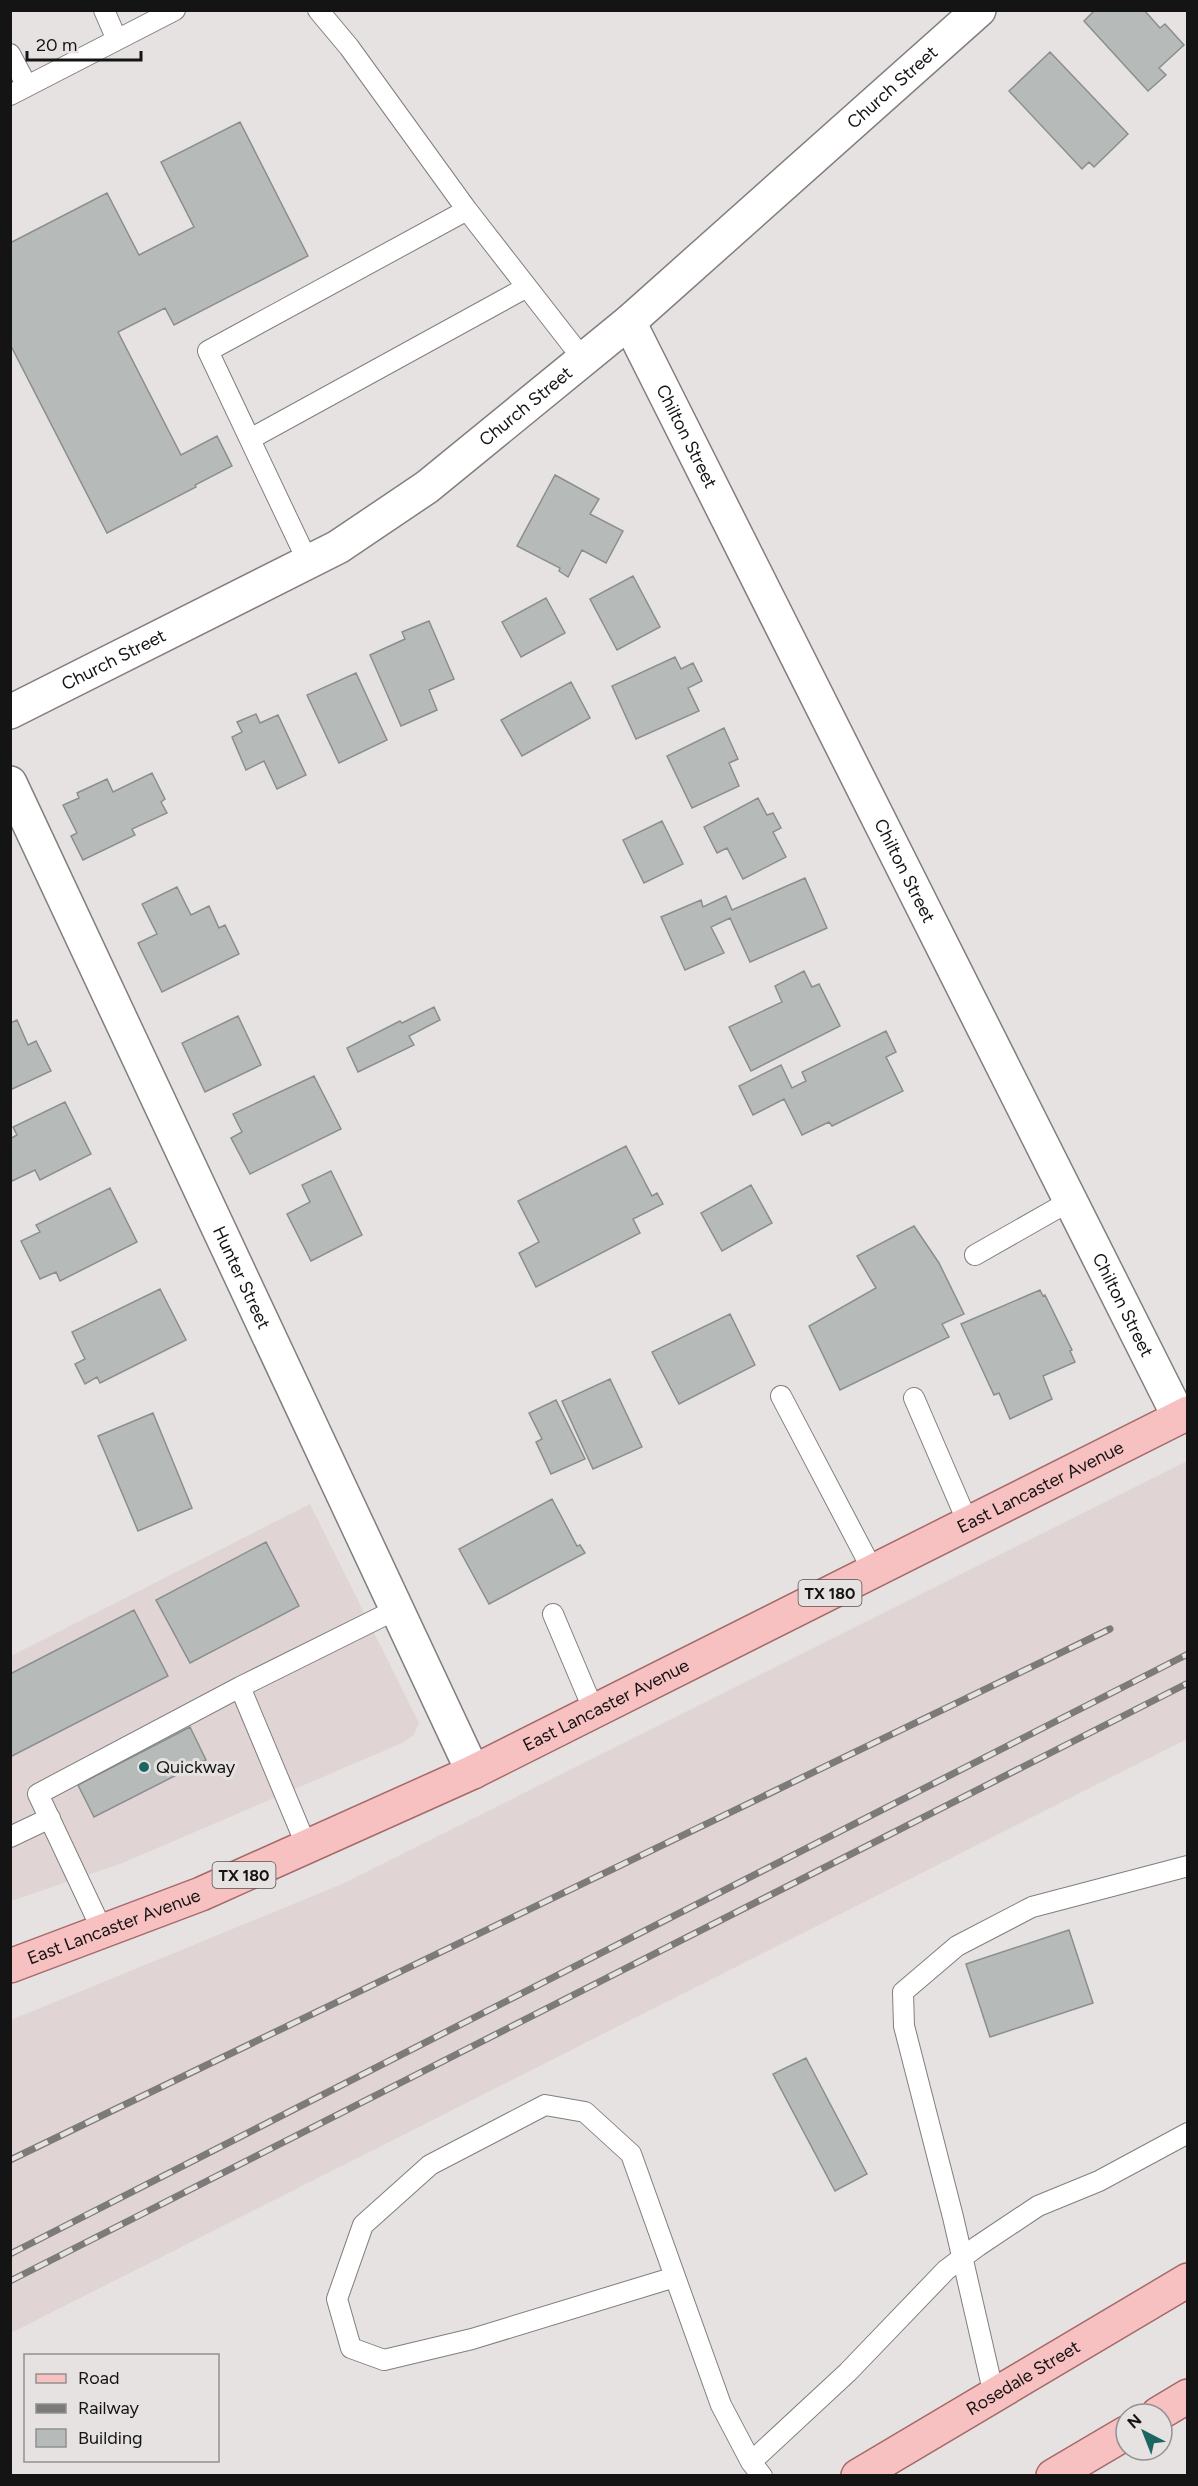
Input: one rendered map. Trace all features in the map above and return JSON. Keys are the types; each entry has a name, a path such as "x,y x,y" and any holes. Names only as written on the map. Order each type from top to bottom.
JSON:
{"main road":[{"name":"East Lancaster Avenue","path":"10,1966 201,1894 473,1772 1183,1415"},
{"name":"Rosedale Street","path":"858,2475 1188,2280"},
{"path":"1174,2405 1188,2397"},
{"path":"1053,2475 1114,2440"}],"street":[{"name":"Church Street","path":"10,712 338,547 427,487 629,322 979,10"},
{"name":"Chilton Street","path":"629,322 1070,1201 1183,1415"},
{"name":"Hunter Street","path":"10,783 473,1772"}],"lane":[{"path":"104,10 117,40"},
{"path":"10,54 19,91 175,10"},
{"path":"318,10 349,47 468,210 583,359"},
{"path":"308,562 208,351 468,210"},
{"path":"250,439 527,287"},
{"path":"975,1255 1070,1201"},
{"path":"781,1396 873,1571"},
{"path":"914,1398 968,1523"},
{"path":"103,1932 38,1794 240,1687 397,1609"},
{"path":"553,1614 594,1711"},
{"path":"240,1687 307,1847"},
{"path":"10,1837 50,1818"},
{"path":"994,2395 961,2260 953,2217 904,2026 903,1992 957,1946 1032,1907 1188,1866"},
{"path":"675,2277 472,2339 384,2360 351,2348 338,2299 363,2225 430,2164 545,2105 585,2112 631,2154 721,2405 756,2469 946,2270 1038,2206 1099,2181 1188,2133"}],"shaded area":[{"path":"1187,1461 1187,1739 11,2333 11,2020 342,1884"},
{"path":"310,1504 419,1723 414,1735 402,1743 120,1864 11,1901 11,1656"}],"building":[{"path":"1095,10 1144,10 1160,28 1165,24 1184,45 1159,68 1166,75 1148,91 1084,21"},
{"path":"1050,52 1128,134 1094,167 1089,162 1082,169 1009,91"},
{"path":"240,122 308,256 174,325 165,308 118,332 181,455 217,436 232,466 107,533 10,344 10,243 107,193 139,255 194,227 161,162"},
{"path":"555,475 599,499 590,514 623,531 606,563 582,550 568,577 559,571 560,568 517,546"},
{"path":"633,576 660,627 617,650 590,599"},
{"path":"546,598 565,633 521,657 502,622"},
{"path":"429,621 454,679 429,690 437,710 401,726 370,655 405,639 402,632"},
{"path":"675,657 681,669 693,663 702,681 688,688 699,711 636,739 612,686"},
{"path":"356,673 387,740 339,763 307,695"},
{"path":"571,682 590,718 522,756 501,720"},
{"path":"256,714 260,723 278,715 306,775 277,789 264,761 246,770 232,737 242,732 237,722"},
{"path":"724,728 738,759 729,763 739,786 692,808 667,756"},
{"path":"152,773 165,799 161,802 167,813 132,829 135,835 83,860 71,836 77,833 63,805 79,798 77,793 107,779 113,792"},
{"path":"758,798 767,815 773,813 781,828 773,832 786,857 743,879 727,848 717,853 704,827"},
{"path":"662,821 683,864 644,883 623,840"},
{"path":"805,878 827,928 750,962 730,918 711,927 724,953 685,970 661,917 701,900 703,907 726,896 732,910"},
{"path":"177,887 191,915 209,906 219,928 225,925 239,954 162,992 138,943 157,934 142,904"},
{"path":"804,971 812,987 819,984 840,1026 751,1071 729,1027 782,1002 775,986"},
{"path":"434,1007 440,1020 409,1036 414,1045 358,1072 347,1048 400,1021 402,1023"},
{"path":"238,1016 261,1065 205,1092 182,1043"},
{"path":"17,1020 28,1045 36,1041 51,1071 10,1090 10,1023"},
{"path":"886,1031 896,1052 886,1057 903,1091 832,1126 829,1122 802,1135 784,1099 753,1115 739,1086 781,1065 792,1088 806,1081 802,1072"},
{"path":"314,1076 341,1129 250,1174 231,1138 242,1132 233,1114"},
{"path":"65,1102 91,1154 40,1180 35,1170 10,1182 10,1139 17,1135 13,1127"},
{"path":"626,1146 652,1196 657,1193 663,1204 633,1219 640,1233 536,1287 519,1253 539,1242 518,1201"},
{"path":"331,1171 362,1235 311,1261 287,1214 310,1202 302,1185"},
{"path":"751,1185 772,1223 722,1251 701,1213"},
{"path":"110,1188 137,1242 60,1281 56,1272 40,1279 21,1241 40,1232 36,1225"},
{"path":"914,1226 939,1263 964,1314 942,1324 949,1337 840,1390 809,1326 876,1288 857,1256"},
{"path":"160,1289 186,1340 100,1383 97,1377 85,1384 75,1364 85,1359 72,1332"},
{"path":"1040,1290 1043,1296 1045,1295 1072,1350 1070,1351 1075,1362 1043,1376 1052,1399 1010,1419 999,1393 994,1395 961,1324"},
{"path":"730,1314 755,1365 679,1404 652,1352"},
{"path":"610,1379 642,1447 593,1469 562,1401"},
{"path":"556,1400 585,1459 551,1474 536,1442 542,1439 529,1413"},
{"path":"153,1413 192,1508 138,1531 98,1436"},
{"path":"552,1499 577,1546 580,1545 585,1553 489,1604 459,1549"},
{"path":"266,1542 299,1606 190,1663 156,1600"},
{"path":"134,1610 168,1676 10,1757 10,1674"},
{"path":"190,1727 206,1760 94,1817 78,1785"},
{"path":"1069,1930 1093,2003 990,2037 966,1964"},
{"path":"806,2058 867,2174 835,2191 773,2074"}],"railway":[{"path":"10,2160 1110,1629"},
{"path":"10,2254 1188,1654"},
{"path":"10,2281 1188,1683"}],"place":[{"name":"Quickway","path":"144,1767"}]}
